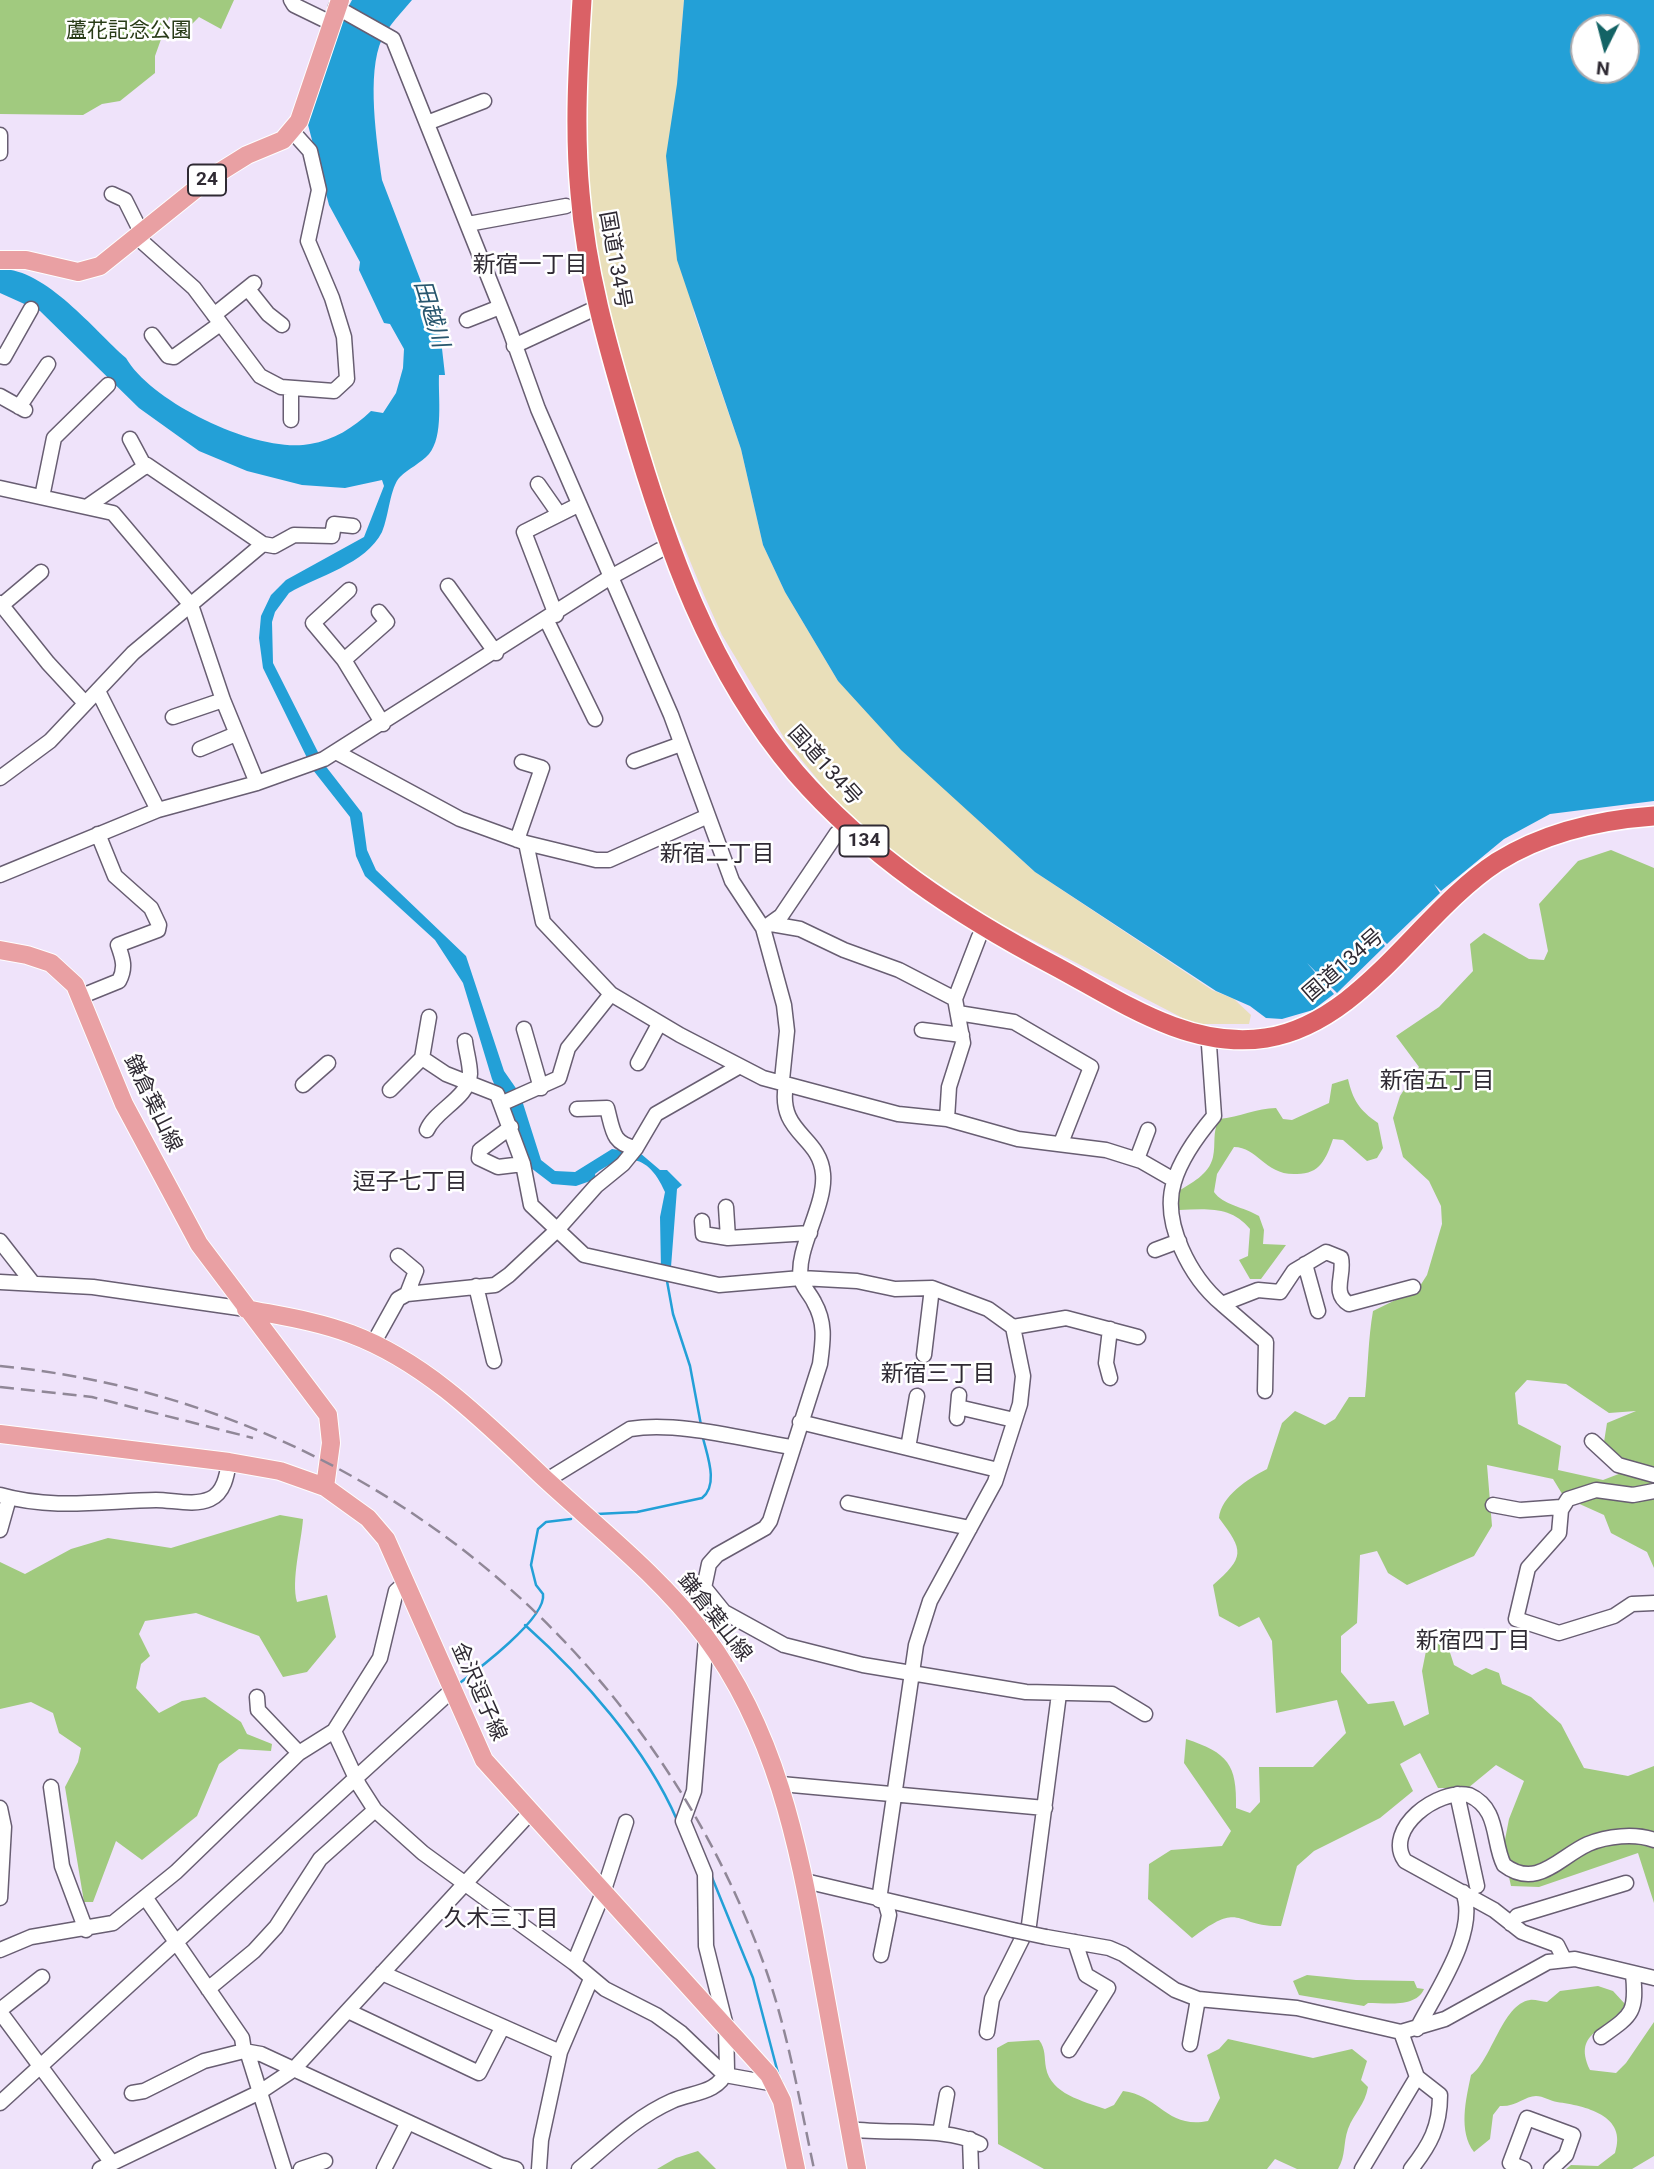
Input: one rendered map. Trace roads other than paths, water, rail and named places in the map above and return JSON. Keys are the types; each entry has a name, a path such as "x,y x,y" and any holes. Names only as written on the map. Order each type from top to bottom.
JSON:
{"highway":[{"name":"国道134号","path":"582,0 577,148 584,235 598,307 652,496 684,586 747,707 794,770 859,836 939,898 1010,942 1160,1021 1200,1035 1232,1040 1268,1038 1315,1023 1352,996 1456,895 1495,864 1554,834 1595,823 1654,816"}],"main road":[{"path":"292,131 338,10"},
{"name":"24","path":"0,260 26,260 86,272 100,266 216,174 247,155 283,140 292,131"},
{"name":"鎌倉葉山線","path":"0,950 51,963 67,976 82,996 115,1083 199,1244 328,1415 331,1443 325,1487"},
{"name":"鎌倉葉山線","path":"246,1309 328,1326 373,1344 451,1393 643,1567 701,1632 740,1691 781,1784 805,1881 857,2169"},
{"name":"金沢逗子線","path":"0,1434 229,1462 280,1471 325,1487 378,1528 406,1582 451,1691 484,1760 726,2026 775,2084 782,2101 796,2169"}],"street":[{"path":"291,0 294,5 338,10 389,35 468,224 578,505 636,634 681,744 732,881 767,926 787,1031 785,1113 821,1163 824,1174 823,1191 810,1233 801,1279 822,1317 824,1337 820,1364 791,1447 770,1521 765,1528 717,1555 709,1564 703,1586 696,1777 692,1799 683,1821 705,1874 706,1946 726,2026 728,2063 725,2075 707,2092 675,2100 644,2117 579,2169"},
{"path":"427,123 484,101"},
{"path":"112,194 125,200 140,236 194,288 260,376 269,382 291,388 329,392 347,379 344,337 332,298 308,241 319,190 310,151 292,131"},
{"path":"0,135 0,153"},
{"path":"468,224 566,206"},
{"path":"152,335 168,356 174,357 251,286 268,314 282,325"},
{"path":"467,320 500,307"},
{"path":"514,346 598,307"},
{"path":"0,356 4,357 31,309"},
{"path":"0,396 22,409 48,364"},
{"path":"42,497 54,438 108,385"},
{"path":"291,388 291,420"},
{"path":"130,439 145,467 263,544 274,546 294,535 307,533 332,536 334,524 353,526"},
{"path":"88,506 145,467"},
{"path":"538,484 559,514"},
{"path":"0,488 113,513 191,605 223,700 257,783"},
{"path":"578,505 524,532 551,618 595,719"},
{"path":"0,778 50,741 132,653 263,544"},
{"path":"0,875 159,810 257,783 330,756 551,618 609,578 660,551"},
{"path":"41,572 1,604 48,663 85,703"},
{"path":"448,586 496,653"},
{"path":"349,590 313,623 344,660 383,724"},
{"path":"344,660 387,622 379,612"},
{"path":"99,691 159,810"},
{"path":"172,719 223,700"},
{"path":"200,749 236,734"},
{"path":"634,761 681,744"},
{"path":"330,756 460,819 522,841 596,860 609,860 708,816"},
{"path":"522,762 542,768 522,841 543,922 611,994 659,1024 763,1078 898,1114 947,1119 1018,1139 1106,1150 1137,1159 1174,1180"},
{"path":"767,926 781,916 837,833"},
{"path":"82,996 119,981 123,961 118,945 158,930 159,925 151,908 115,876 98,834"},
{"path":"767,926 800,929 844,950 885,964 956,1006 1014,1022 1091,1068 1061,1143"},
{"path":"947,1119 949,1087 963,1043 956,1006 979,937"},
{"path":"504,1103 559,1078 568,1048 611,994"},
{"path":"390,1090 422,1058 429,1017"},
{"path":"638,1063 659,1024"},
{"path":"524,1029 541,1088"},
{"path":"922,1030 962,1035"},
{"path":"427,1130 431,1121 452,1103 468,1082 470,1075 465,1041"},
{"path":"1209,1045 1214,1116 1196,1137 1174,1180 1174,1225 1192,1271 1222,1304 1266,1342 1265,1391"},
{"path":"422,1058 446,1074 497,1094 504,1103 523,1164 531,1205 584,1255 719,1285 801,1279 857,1281 895,1289 932,1288 988,1309 1013,1327 1023,1376 1022,1393 1014,1420 998,1470 930,1601 910,1674 882,1900 889,1914 881,1955"},
{"path":"303,1084 328,1063"},
{"path":"373,1344 398,1298 407,1294 495,1284 509,1275 556,1231 596,1186 623,1164 656,1114 740,1066"},
{"path":"577,1109 607,1108 615,1140 621,1146 634,1150"},
{"path":"511,1127 480,1150 479,1157 498,1167 523,1164"},
{"path":"1137,1159 1147,1130"},
{"path":"726,1207 729,1238"},
{"path":"702,1221 703,1234 729,1238 810,1233"},
{"path":"0,1241 32,1282"},
{"path":"1155,1250 1179,1241"},
{"path":"1222,1304 1258,1290 1280,1292 1294,1271 1326,1252 1341,1258 1343,1267 1338,1291 1342,1299 1349,1304 1413,1287"},
{"path":"398,1256 416,1271 407,1294"},
{"path":"1305,1264 1318,1311"},
{"path":"0,1282 32,1282 246,1309"},
{"path":"476,1286 494,1361"},
{"path":"924,1355 932,1288"},
{"path":"1013,1327 1066,1318 1138,1337"},
{"path":"1110,1329 1106,1363 1110,1378"},
{"path":"908,1448 917,1396"},
{"path":"958,1407 1014,1420"},
{"path":"800,1422 998,1470"},
{"path":"547,1480 630,1429 642,1427 667,1427 791,1447"},
{"path":"1592,1441 1618,1465 1654,1475"},
{"path":"0,1530 4,1497 63,1506 159,1500 198,1502 211,1499 219,1492 229,1462"},
{"path":"1654,1491 1633,1496 1596,1490 1568,1499 1562,1507 1559,1533 1528,1567 1516,1619 1559,1633 1614,1616 1632,1604 1654,1604"},
{"path":"848,1503 970,1528"},
{"path":"1493,1505 1520,1510 1562,1507"},
{"path":"0,1951 31,1937 86,1930 113,1923 176,1872 299,1754 334,1731 380,1658 396,1591 406,1582"},
{"path":"703,1586 724,1612 784,1645 863,1665 1026,1692 1112,1694 1145,1714"},
{"path":"0,2103 451,1691"},
{"path":"987,2032 992,1999 1030,1925 1059,1694"},
{"path":"257,1697 258,1710 299,1754"},
{"path":"334,1731 356,1777 376,1810 407,1841 574,1963 591,1979 681,2033 725,2075 775,2084"},
{"path":"781,1784 1045,1808"},
{"path":"51,1787 62,1866 86,1930"},
{"path":"1564,1959 1557,1945 1522,1932 1470,1889 1414,1868 1399,1853 1401,1836 1410,1823 1435,1801 1457,1794 1475,1798 1494,1824 1504,1865 1519,1874 1539,1873 1596,1841 1639,1836 1654,1840"},
{"path":"1417,2029 1463,1937 1468,1918 1470,1889 1457,1794"},
{"path":"0,1808 4,1827 0,1898"},
{"path":"208,1989 254,1951 276,1927 320,1859 376,1810"},
{"path":"42,1977 0,2011 41,2065 106,2166 260,2092 293,2070 530,1813"},
{"path":"574,1963 603,1893 626,1822"},
{"path":"805,1881 1123,1954 1175,1990 1198,1999 1297,2008 1401,2032 1445,2018 1538,1966 1564,1959 1575,1959 1654,1978"},
{"path":"1511,1923 1517,1916 1626,1883"},
{"path":"145,1897 242,2038 285,2169"},
{"path":"1069,2050 1108,1988 1086,1975 1074,1942"},
{"path":"383,1973 560,2052"},
{"path":"1601,2037 1632,2012 1636,1997 1633,1974"},
{"path":"539,2169 541,2140 560,2052 591,1979"},
{"path":"1190,2044 1198,1999"},
{"path":"348,2011 479,2073 502,2028"},
{"path":"1401,2032 1417,2077 1440,2095 1440,2113 1430,2144 1411,2169"},
{"path":"132,2093 144,2091 204,2061 245,2051 261,2054 501,2165 516,2169"},
{"path":"1363,2169 1417,2077"},
{"path":"940,2133 947,2094"},
{"path":"1524,2169 1510,2163 1527,2118 1573,2135 1566,2155 1551,2169"},
{"path":"384,2169 408,2122"},
{"path":"850,2129 880,2134 940,2133 975,2142 971,2169"},
{"path":"301,2169 325,2161"}],"water":[{"name":"田越川","path":"352,0 412,0 385,34 377,53 374,89 376,128 382,180 440,331 445,375 439,375 439,416 434,446 426,457 403,474 397,482 382,532 375,543 353,561 289,593 275,612 272,622 273,663 324,764 362,813 367,850 376,870 466,956 504,1071 520,1094 541,1160 555,1171 575,1172 612,1149 640,1153 660,1170 667,1170 682,1185 677,1189 671,1267 661,1269 660,1217 665,1192 645,1164 627,1159 617,1161 595,1174 596,1179 576,1186 552,1184 531,1168 492,1079 463,983 435,940 365,876 356,856 350,817 313,770 263,668 259,638 261,616 271,595 286,580 364,537 384,486 382,480 345,488 302,485 247,471 199,451 139,408 40,311 0,293 0,269 17,271 51,289 126,358 139,375 158,392 208,422 236,433 288,445 310,444 343,432 371,411 383,413 396,393 403,368 404,349 390,324 384,323 359,270 360,262 329,205 307,121 342,19"},
{"path":"684,0 1654,0 1654,801 1550,814 1504,839 1441,891 1434,884 1440,893 1387,944 1373,930 1385,946 1337,993 1307,963 1334,994 1313,1010 1282,1019 1266,1018 1250,1006 1216,991 1035,872 901,750 838,681 785,592 763,545 741,449 677,260 666,156 677,84"}],"waterway":[{"path":"667,1281 673,1314 690,1366 701,1425"},
{"path":"597,1514 637,1512 702,1498 710,1486 711,1478 703,1438"},
{"path":"457,1685 509,1643 534,1616 543,1594 536,1585 531,1565 538,1529 546,1522 571,1519"},
{"path":"525,1625 611,1715 648,1766 677,1820"},
{"path":"711,1875 753,1978 779,2077"}],"railway":[{"path":"0,1366 129,1388 252,1428 366,1484 471,1556 565,1642 646,1740 714,1850 774,1994 814,2169"},
{"path":"0,1387 92,1397 253,1438"}],"district":[{"name":"新宿一丁目","path":"530,266"},
{"name":"新宿二丁目","path":"717,855"},
{"name":"新宿五丁目","path":"1437,1082"},
{"name":"逗子七丁目","path":"410,1183"},
{"name":"新宿三丁目","path":"938,1375"},
{"name":"新宿四丁目","path":"1473,1642"},
{"name":"久木三丁目","path":"501,1920"}],"park label":[{"name":"蘆花記念公園","path":"129,32"}]}
